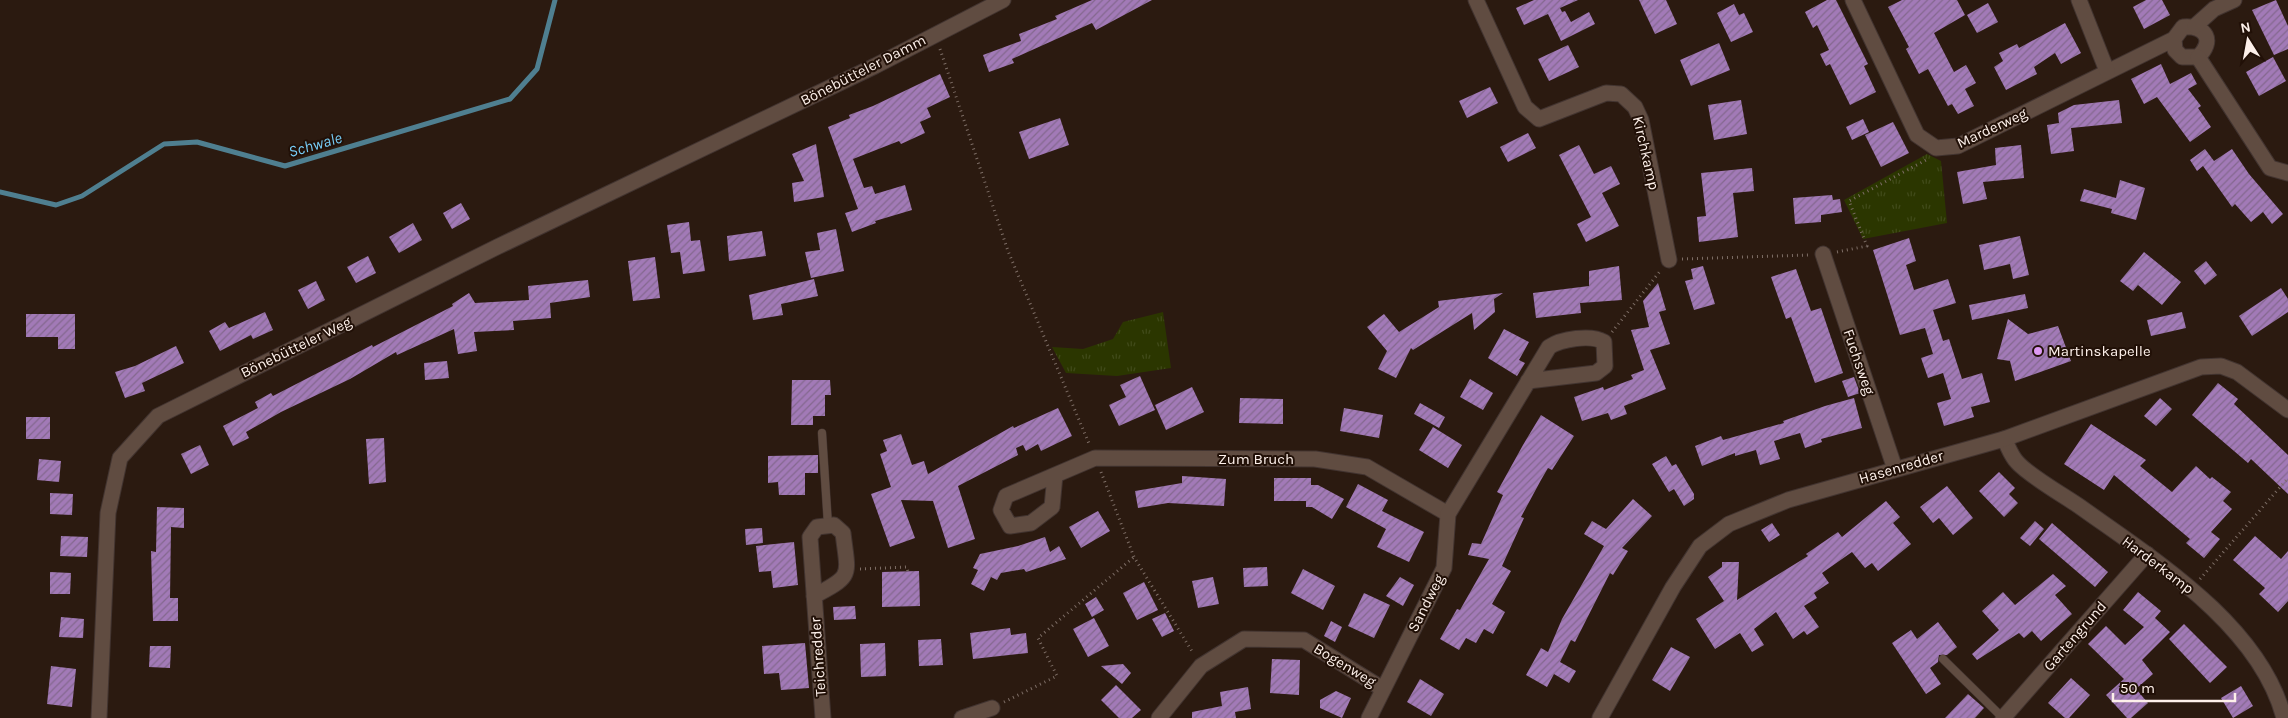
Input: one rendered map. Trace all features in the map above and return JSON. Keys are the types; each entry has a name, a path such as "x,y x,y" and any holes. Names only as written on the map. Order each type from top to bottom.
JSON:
{"street":[{"name":"Bönebütteler Damm","path":"721,139 875,66 1003,0"},
{"name":"Kirchkamp","path":"1476,0 1526,106 1540,119 1606,93 1621,94 1635,107 1641,120 1670,260"},
{"name":"Marderweg","path":"1853,0 1917,135 1936,148 1958,146 2174,39 2183,27 2195,26 2214,10 2234,0"},
{"path":"2080,0 2107,71"},
{"path":"2174,39 2175,50 2182,57 2198,57 2205,50 2207,41 2204,31 2195,26"},
{"path":"2198,57 2270,168 2288,173"},
{"name":"Bönebütteler Weg","path":"98,718 108,513 120,458 158,416 721,139"},
{"name":"Fuchsweg","path":"1823,254 1895,469"},
{"name":"Sandweg","path":"1368,718 1444,568 1448,514 1549,346 1556,342 1597,338 1604,342"},
{"path":"1528,381 1596,373 1605,366 1604,342"},
{"name":"Hasenredder","path":"1600,718 1673,587 1700,546 1729,524 1788,500 2004,439 2201,367 2221,366 2237,372 2288,410"},
{"name":"Harderkamp","path":"2004,439 2017,462 2147,554 2192,589 2232,627 2266,676 2284,718"},
{"name":"Zum Bruch","path":"1055,475 1095,458 1315,459 1367,466 1448,514"},
{"path":"828,525 834,525 843,533 847,569"},
{"name":"Teichredder","path":"823,718 810,537 817,527 828,525"},
{"name":"Gartengrund","path":"2003,718 2147,554"},
{"name":"Teichredder","path":"814,596 841,582 847,569"},
{"name":"Bogenweg","path":"1159,718 1201,666 1244,639 1304,640 1383,689"},
{"path":"962,718 992,708"}],"lane":[{"path":"822,433 828,525"},
{"path":"1943,659 2003,718"}],"path":[{"path":"935,34 1008,251 1095,458 1134,557 1201,666"},
{"path":"1604,342 1670,260 1823,254 1867,246 1849,201 1929,158 1936,148"},
{"path":"2192,589 2288,478"},
{"path":"992,708 1057,676 1038,638 1134,557"},
{"path":"847,569 907,567 908,572"}],"green space":[{"path":"1927,154 1941,161 1947,223 1863,239 1844,200"},
{"path":"1163,312 1171,368 1117,376 1066,373 1052,347 1083,349 1113,339 1123,322"}],"building":[{"path":"1092,0 1152,0 1096,30 1092,23 1012,59 1014,63 989,72 983,55 1021,41 1019,34 1057,19 1055,16"},
{"path":"1534,0 1578,0 1560,8 1562,12 1565,11 1571,22 1589,12 1595,24 1561,41 1548,14 1524,25 1516,8"},
{"path":"1639,0 1666,0 1677,24 1655,34"},
{"path":"1827,0 1836,0 1868,64 1864,66 1876,92 1850,105 1830,64 1826,66 1820,54 1829,50 1817,25 1813,28 1805,12"},
{"path":"1902,0 1957,0 1965,15 1934,33 1954,72 1966,65 1976,83 1965,89 1974,106 1958,114 1952,104 1948,106 1928,69 1919,74 1906,49 1909,47 1888,7"},
{"path":"2146,0 2162,0 2170,15 2144,29 2133,7"},
{"path":"2276,0 2288,26 2288,49 2274,55 2252,10"},
{"path":"1988,3 1998,22 1977,33 1967,15"},
{"path":"1734,4 1739,15 1744,13 1753,32 1731,42 1717,13"},
{"path":"2065,23 2081,53 2061,64 2055,53 2034,67 2037,74 2006,90 1994,67 2003,61 1999,53 2017,44 2019,48"},
{"path":"1719,43 1730,70 1691,86 1680,60"},
{"path":"1568,45 1579,67 1549,81 1538,59"},
{"path":"2273,57 2286,81 2259,96 2246,72"},
{"path":"2161,64 2170,84 2191,73 2197,84 2188,89 2201,106 2198,108 2211,127 2190,142 2157,97 2144,104 2131,79"},
{"path":"940,74 950,97 927,108 931,117 920,122 925,133 901,144 899,141 853,159 864,188 872,186 875,194 905,185 912,210 875,221 876,223 852,232 845,213 858,209 828,127 850,118 849,115 873,106"},
{"path":"1490,87 1498,103 1467,118 1459,101"},
{"path":"1741,100 1747,134 1714,140 1708,105"},
{"path":"2119,100 2122,123 2071,128 2074,151 2051,154 2047,125 2059,123 2058,113 2074,105"},
{"path":"1060,118 1069,145 1029,159 1019,132"},
{"path":"1863,119 1869,132 1852,140 1846,127"},
{"path":"1893,122 1909,153 1881,167 1865,135"},
{"path":"1528,133 1536,148 1508,162 1500,147"},
{"path":"816,144 824,197 794,202 792,183 804,181 792,154"},
{"path":"1579,145 1594,174 1611,166 1620,184 1602,193 1619,226 1586,242 1577,224 1591,217 1559,155"},
{"path":"2021,145 2024,178 1983,182 1987,199 1963,204 1957,172 1996,165 1995,148"},
{"path":"2205,149 2214,161 2232,149 2249,174 2283,214 2272,224 2263,212 2251,222 2235,204 2232,207 2203,166 2197,171 2190,160"},
{"path":"1752,168 1754,191 1733,193 1738,237 1699,242 1697,217 1706,216 1701,173"},
{"path":"2120,180 2145,188 2136,220 2111,213 2112,209 2080,201 2084,189 2116,198"},
{"path":"1832,195 1833,200 1840,199 1842,212 1821,215 1821,222 1795,224 1793,198"},
{"path":"461,203 470,219 452,229 443,213"},
{"path":"689,222 691,241 700,240 705,271 683,274 680,252 671,253 667,225"},
{"path":"413,223 422,240 399,253 389,237"},
{"path":"836,229 844,271 811,278 805,252 820,250 817,233"},
{"path":"762,231 766,256 729,261 727,236"},
{"path":"2020,236 2029,275 2013,279 2010,264 1984,270 1979,245"},
{"path":"1909,238 1916,261 1906,265 1914,290 1948,279 1956,303 1933,310 1943,341 1949,339 1962,379 1982,373 1990,402 1971,407 1974,417 1944,426 1937,403 1951,399 1943,373 1928,378 1921,358 1933,354 1925,328 1900,335 1873,250"},
{"path":"2144,252 2181,282 2162,305 2138,285 2133,291 2120,281"},
{"path":"368,256 376,273 356,283 347,267"},
{"path":"655,257 660,298 633,301 628,261"},
{"path":"2206,261 2217,275 2205,285 2194,271"},
{"path":"1619,266 1622,300 1580,303 1581,313 1536,318 1533,293 1589,286 1589,271"},
{"path":"1703,266 1715,304 1694,310 1685,281 1693,279 1691,269"},
{"path":"1796,269 1811,311 1821,308 1843,373 1815,383 1791,317 1786,319 1771,277"},
{"path":"814,279 818,296 781,304 783,315 753,320 749,295"},
{"path":"588,280 590,297 550,303 551,318 513,321 514,330 474,332 477,351 458,354 454,329 397,355 396,352 350,379 281,412 246,432 249,438 233,446 223,426 258,408 255,402 271,393 273,396 372,345 373,347 453,306 452,304 469,293 475,303 529,300 528,286"},
{"path":"316,281 325,300 308,309 298,290"},
{"path":"1658,283 1666,310 1659,312 1670,344 1650,350 1666,389 1624,406 1627,414 1611,420 1608,413 1582,421 1574,397 1603,387 1604,390 1633,379 1631,375 1644,370 1631,330 1649,327 1643,301"},
{"path":"2281,288 2288,299 2288,312 2252,336 2239,316"},
{"path":"1503,293 1494,299 1495,312 1474,330 1472,313 1413,350 1411,348 1396,378 1378,369 1387,351 1367,327 1384,314 1399,332 1439,307 1438,301"},
{"path":"2025,294 2028,308 1972,320 1969,305"},
{"path":"265,312 273,330 253,339 251,335 220,351 209,331 225,322 229,328"},
{"path":"2182,312 2186,328 2151,336 2147,320"},
{"path":"26,314 75,314 75,349 58,349 58,337 26,337"},
{"path":"2008,319 2028,334 2058,326 2071,361 2015,381 2010,361 1997,359"},
{"path":"1504,329 1529,342 1519,360 1525,363 1517,376 1488,358"},
{"path":"176,346 184,363 142,383 145,391 125,398 115,372 135,366"},
{"path":"447,361 449,378 425,380 424,363"},
{"path":"1140,376 1155,410 1119,426 1109,405 1126,397 1120,385"},
{"path":"1854,377 1860,393 1848,397 1842,381"},
{"path":"1470,379 1493,393 1483,410 1460,397"},
{"path":"792,380 830,380 831,395 825,395 825,416 813,416 813,425 791,425"},
{"path":"2218,383 2238,399 2234,404 2288,455 2288,494 2251,459 2248,463 2192,415"},
{"path":"1192,387 1204,412 1166,430 1155,405"},
{"path":"1240,398 1283,399 1283,424 1239,423"},
{"path":"1854,398 1862,428 1821,439 1822,442 1805,448 1800,433 1774,441 1780,459 1760,465 1756,450 1735,456 1735,453 1702,466 1695,446 1721,436 1723,440 1784,423 1783,421"},
{"path":"2160,398 2172,409 2156,426 2144,416"},
{"path":"1420,403 1445,417 1439,428 1414,414"},
{"path":"1058,408 1072,436 1041,451 1038,444 1026,451 1023,445 1016,448 1018,455 958,486 975,539 948,548 933,501 901,500 915,538 890,547 871,494 891,487 880,454 887,451 883,440 901,434 912,465 924,461 928,474 1013,426 1014,428"},
{"path":"1344,408 1383,415 1379,438 1340,431"},
{"path":"1541,415 1574,436 1552,470 1548,468 1521,517 1524,518 1502,566 1511,571 1492,604 1505,612 1493,634 1484,629 1476,643 1466,638 1459,650 1440,639 1457,609 1460,610 1489,559 1468,555 1472,543 1481,544 1503,495 1497,492"},
{"path":"26,417 50,417 50,439 26,439"},
{"path":"2091,424 2146,460 2140,466 2172,492 2196,466 2210,479 2212,477 2231,492 2223,501 2232,509 2211,532 2220,539 2204,558 2186,543 2190,539 2114,475 2104,490 2064,464"},
{"path":"1433,427 1462,445 1448,468 1419,450"},
{"path":"384,438 386,482 369,484 366,439"},
{"path":"200,445 209,465 191,474 181,454"},
{"path":"818,455 818,473 805,473 805,495 779,495 778,482 768,483 768,456"},
{"path":"1666,456 1672,466 1676,464 1694,494 1694,499 1684,506 1674,489 1669,492 1652,464"},
{"path":"39,459 61,461 59,482 37,480"},
{"path":"1999,472 2015,488 2009,494 2018,503 2004,517 1979,491"},
{"path":"1182,476 1226,479 1224,506 1168,503 1138,508 1135,491 1182,483"},
{"path":"1274,478 1311,478 1311,485 1318,485 1344,499 1332,519 1312,507 1306,507 1306,501 1274,501"},
{"path":"1358,484 1388,500 1382,511 1424,532 1409,562 1377,547 1386,529 1346,507"},
{"path":"1947,486 1973,518 1953,535 1939,518 1933,523 1920,507"},
{"path":"50,493 73,494 72,515 50,514"},
{"path":"1633,499 1652,516 1622,548 1628,551 1613,575 1610,573 1575,642 1571,640 1560,662 1576,671 1569,683 1554,674 1547,687 1526,675 1541,648 1548,652 1562,619 1604,546 1584,534 1592,521 1606,529"},
{"path":"1886,501 1900,517 1893,523 1911,544 1878,571 1872,563 1865,568 1852,552 1822,573 1829,583 1814,593 1817,598 1804,606 1819,627 1807,635 1804,631 1793,639 1776,612 1754,629 1764,645 1752,652 1740,633 1715,649 1696,619 1724,601 1708,577 1722,567 1722,562 1739,562 1737,600 1808,556 1806,554 1838,532 1842,537"},
{"path":"157,507 184,508 184,528 171,527 170,598 178,598 178,621 153,621 151,551 156,552"},
{"path":"1098,511 1110,531 1081,548 1069,527"},
{"path":"2035,521 2044,529 2030,546 2020,538"},
{"path":"1772,523 1780,535 1769,542 1761,530"},
{"path":"2052,523 2108,572 2095,587 2039,539"},
{"path":"762,528 763,543 746,545 745,529"},
{"path":"61,536 88,537 87,557 60,556"},
{"path":"2255,536 2281,559 2288,551 2288,601 2278,612 2259,594 2265,588 2233,560"},
{"path":"1045,537 1050,552 1059,546 1066,559 1026,572 1024,569 1001,573 997,580 991,577 984,591 971,584 978,570 973,568 980,554 1018,546"},
{"path":"794,542 798,585 773,588 771,571 759,572 756,546"},
{"path":"1267,567 1268,586 1244,587 1243,568"},
{"path":"1303,569 1335,586 1323,610 1291,593"},
{"path":"919,571 920,606 882,607 882,572"},
{"path":"50,572 71,573 70,594 50,594"},
{"path":"2053,574 2066,586 2055,595 2072,614 2041,641 2032,631 2024,638 2019,633 1977,660 1972,654 1999,630 1982,611 2003,592 2015,605"},
{"path":"1213,577 1219,604 1198,608 1192,581"},
{"path":"1400,577 1414,585 1403,606 1386,596"},
{"path":"1144,582 1158,610 1137,620 1123,593"},
{"path":"2138,592 2161,611 2155,618 2170,632 2142,660 2153,674 2136,689 2148,703 2131,718 2127,718 2106,695 2124,679 2088,644 2106,626 2125,645 2144,627 2123,610"},
{"path":"1364,593 1390,605 1374,638 1348,626"},
{"path":"1096,597 1104,610 1092,617 1085,604"},
{"path":"855,606 856,619 834,620 833,607"},
{"path":"1165,613 1174,631 1162,637 1152,619"},
{"path":"61,617 84,619 83,638 59,637"},
{"path":"1094,618 1109,646 1088,657 1073,629"},
{"path":"1331,621 1342,627 1335,642 1324,636"},
{"path":"1938,622 1957,647 1947,655 1939,655 1938,662 1930,668 1941,684 1926,694 1892,643 1911,630 1917,639"},
{"path":"2184,624 2227,667 2210,683 2169,639"},
{"path":"1010,628 1011,635 1026,633 1028,653 973,659 970,633"},
{"path":"941,639 943,665 919,666 918,640"},
{"path":"805,643 809,688 781,690 779,673 764,674 762,646"},
{"path":"885,643 886,676 861,677 860,644"},
{"path":"150,646 171,646 170,668 149,667"},
{"path":"1671,647 1690,657 1670,691 1652,680"},
{"path":"1272,659 1300,660 1299,695 1270,693"},
{"path":"1123,664 1131,673 1122,684 1101,666"},
{"path":"51,666 76,669 72,707 47,704"},
{"path":"2071,678 2090,695 2069,718 2065,718 2048,703"},
{"path":"1420,679 1444,694 1431,716 1407,702"},
{"path":"1116,685 1141,710 1132,718 1119,718 1101,700"},
{"path":"2241,686 2253,706 2233,718 2221,698"},
{"path":"1248,687 1251,709 1235,712 1236,718 1192,718 1192,712 1222,706 1220,692"},
{"path":"1336,691 1351,698 1342,718 1320,708 1320,700"},
{"path":"1968,694 1984,708 1975,718 1945,718"}],"waterway":[{"name":"Schwale","path":"0,192 56,205 82,196 164,144 197,142 285,166 510,99 537,69 555,0"}],"place":[{"name":"Martinskapelle","path":"2038,351"}]}
